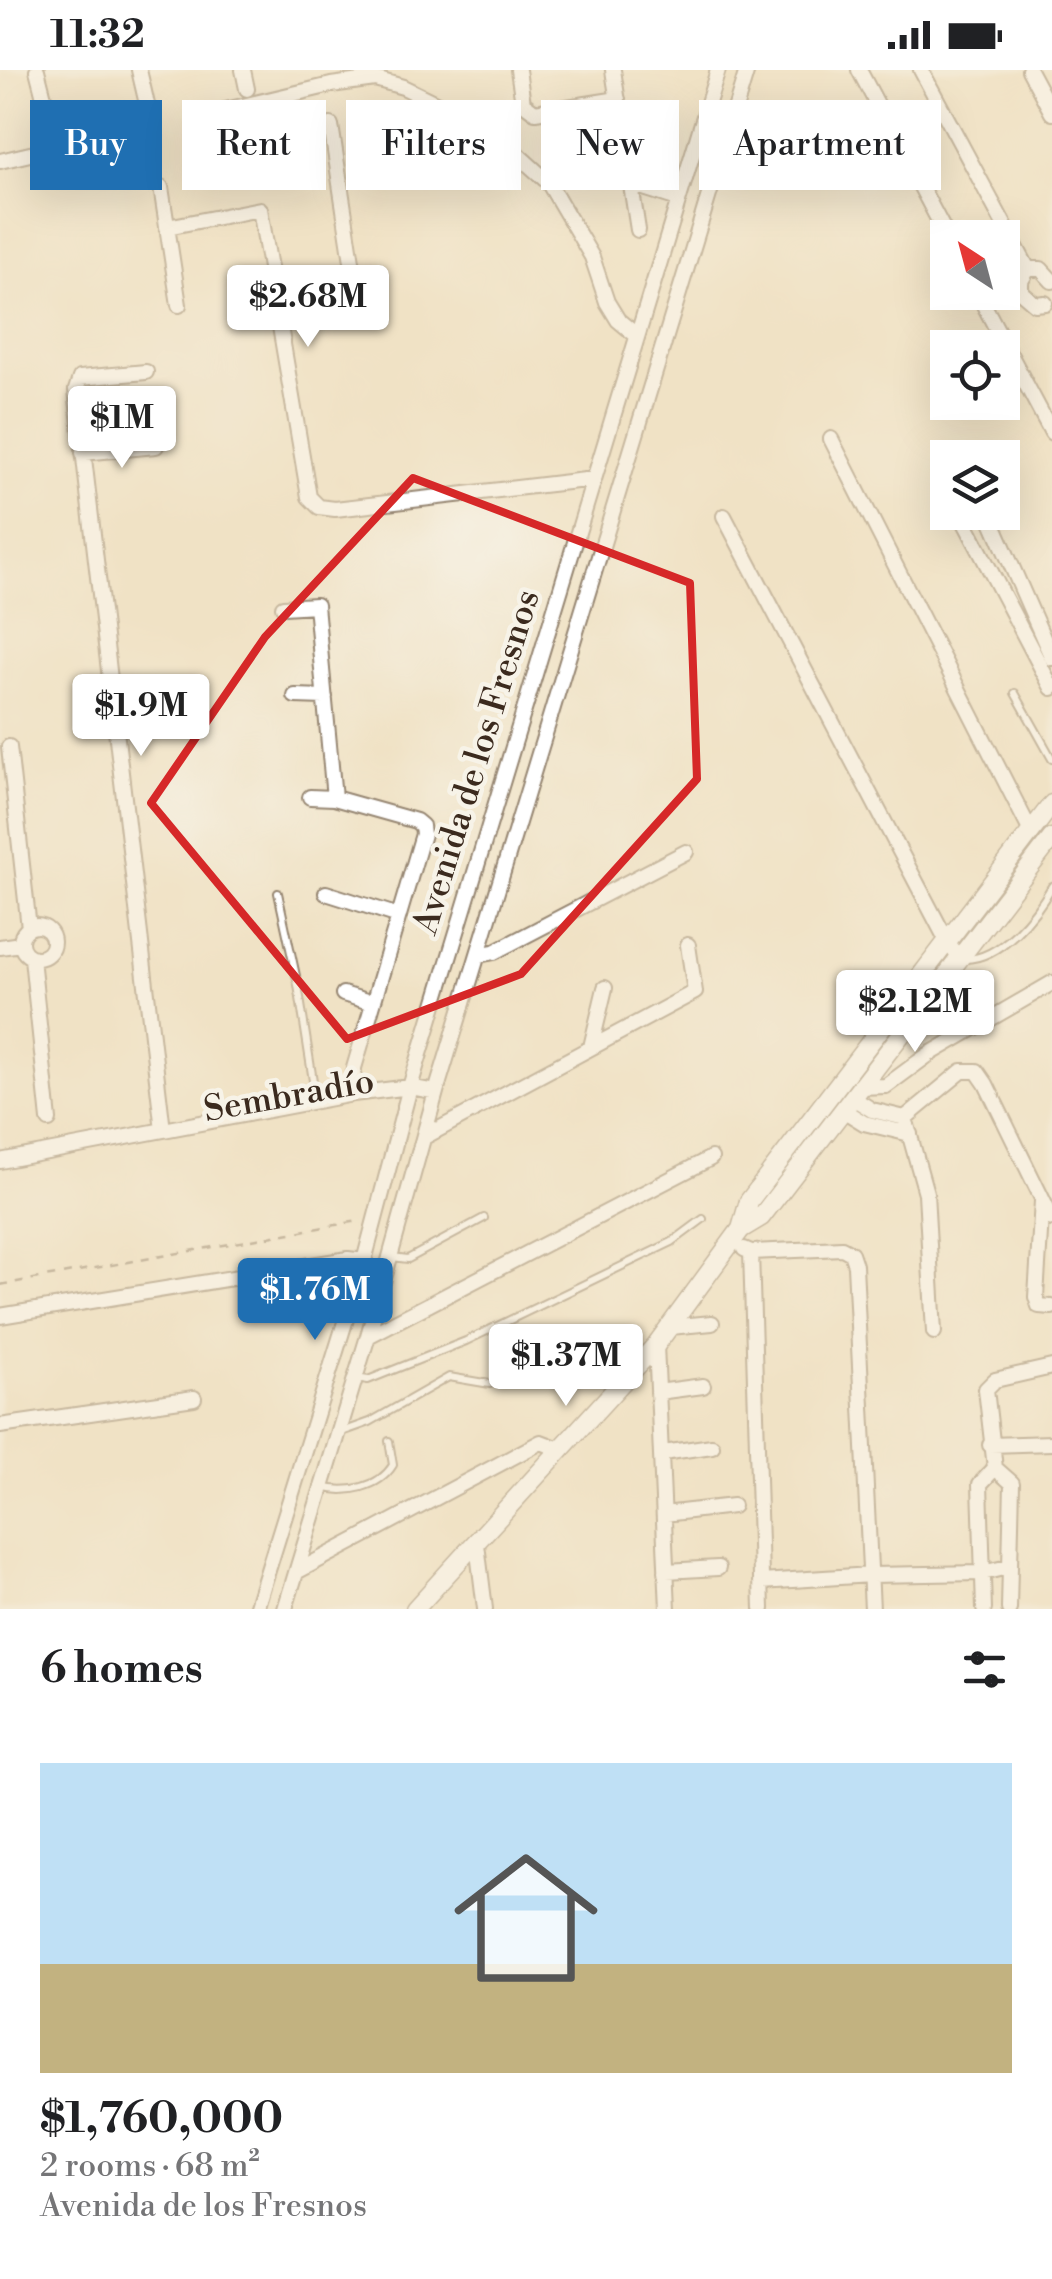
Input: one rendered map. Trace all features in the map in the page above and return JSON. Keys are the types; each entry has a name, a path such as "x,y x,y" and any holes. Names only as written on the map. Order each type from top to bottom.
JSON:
{"street":[{"path":"37,70 44,100"},
{"path":"139,70 146,100"},
{"path":"243,70 247,89"},
{"path":"518,70 524,103 535,112 618,99 613,70"},
{"name":"Avenida de los Fresnos","path":"256,1609 364,1261 410,1087 718,70"},
{"path":"286,1609 436,1092 748,70"},
{"path":"859,70 938,220"},
{"path":"922,70 1028,269"},
{"path":"1028,70 1052,113"},
{"path":"270,100 375,79 403,87 506,143 548,182 592,257 607,302 618,320 636,336"},
{"path":"279,305 346,295 353,290 355,281 331,125"},
{"path":"0,162 30,154"},
{"path":"679,182 683,182"},
{"path":"161,190 179,305"},
{"path":"632,190 638,230"},
{"path":"659,190 678,199"},
{"path":"167,227 260,209 309,497 318,507 335,510 594,480"},
{"path":"1028,269 1041,269 1052,281"},
{"path":"1028,269 1020,281 1021,292 1035,304 1050,305"},
{"path":"987,310 1052,433"},
{"path":"146,372 80,378 76,390 163,1130"},
{"path":"831,439 1031,832"},
{"path":"83,453 156,446"},
{"path":"724,516 960,959"},
{"path":"969,530 1052,688"},
{"path":"996,530 1052,658"},
{"path":"284,606 316,605 334,798"},
{"path":"296,696 325,697"},
{"path":"8,746 29,928 21,944"},
{"path":"310,797 334,798 422,826 423,834 354,1068 353,1094"},
{"path":"415,1609 670,1327 736,1236 749,1201 1052,804"},
{"path":"736,1236 761,1217 1052,838"},
{"path":"478,955 494,952 686,852"},
{"path":"326,893 399,916"},
{"path":"21,944 32,958 50,953 52,936 38,926 29,928"},
{"path":"0,947 21,944"},
{"path":"426,1136 695,992 688,945"},
{"path":"32,958 49,1120"},
{"path":"852,1098 886,1086 928,1055 1052,984"},
{"path":"591,1047 606,988"},
{"path":"343,994 373,1003"},
{"path":"905,1118 962,1071 977,1071 1052,1219"},
{"path":"0,1160 353,1094 410,1087 436,1092"},
{"path":"852,1098 872,1110 905,1118"},
{"path":"852,1098 864,1123 910,1134"},
{"path":"905,1118 926,1193 934,1332"},
{"path":"368,1336 711,1158"},
{"path":"1042,1198 1036,1297 1039,1306 1052,1306"},
{"path":"736,1236 750,1252 762,1609"},
{"path":"750,1252 842,1248 851,1254 855,1265 872,1609"},
{"path":"0,1316 348,1259 364,1261"},
{"path":"670,1327 712,1323"},
{"path":"656,1344 668,1609"},
{"path":"1009,1609 1012,1484 995,1468 986,1390 995,1380 1052,1366"},
{"path":"658,1392 704,1386"},
{"path":"0,1426 194,1398"},
{"path":"298,1572 541,1442 562,1450"},
{"path":"990,1445 1052,1443"},
{"path":"662,1453 712,1446"},
{"path":"984,1609 980,1484 995,1468"},
{"path":"664,1514 734,1506"},
{"path":"477,1544 485,1609"},
{"path":"761,1582 982,1573 1008,1567"},
{"path":"666,1571 718,1568"}],"lane":[{"path":"1015,693 1052,758"},
{"path":"960,959 975,959 998,948 1040,909 1052,886"},
{"path":"278,893 298,985 316,1101"},
{"path":"390,1257 408,1259 484,1218"},
{"path":"355,1378 368,1380 466,1341 672,1242 703,1219"},
{"path":"336,1435 370,1422 449,1377 490,1384"},
{"path":"321,1487 335,1491 374,1484 393,1465 389,1441"}],"path":[{"path":"0,1284 365,1220"}],"highlighted area":[{"path":"413,478 690,583 697,779 521,974 347,1039 151,803 265,637"}]}
